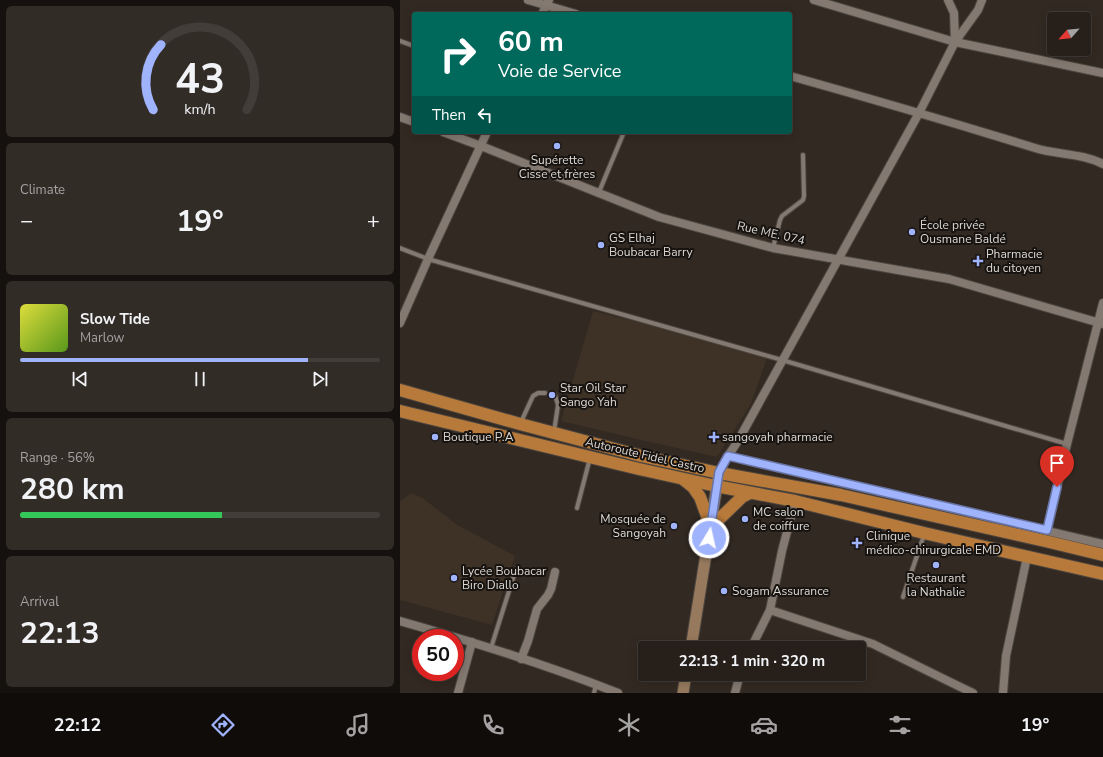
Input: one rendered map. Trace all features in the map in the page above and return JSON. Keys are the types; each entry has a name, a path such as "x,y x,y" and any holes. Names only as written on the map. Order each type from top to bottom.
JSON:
{"highway":[{"name":"Autoroute Fidel Castro","path":"400,390 641,456 841,495 917,506 1044,541 1103,555"},
{"name":"Autoroute Fidel Castro","path":"400,411 639,469 750,493 795,501 924,533 1103,574"},
{"path":"682,478 693,487 700,497 711,527 742,497 750,493"}],"main road":[{"path":"691,641 719,472"},
{"path":"683,693 685,681"}],"street":[{"path":"528,0 548,3 571,12"},
{"path":"814,0 955,42 1103,73"},
{"path":"948,0 954,13 955,42"},
{"path":"719,472 738,441 919,113 955,42 978,10 982,0"},
{"path":"543,12 548,3"},
{"path":"792,77 1043,151 1093,159 1103,164"},
{"path":"400,117 412,121"},
{"name":"Rue ME. 074","path":"449,134 659,216 773,248 949,279 1101,323"},
{"path":"400,323 486,134"},
{"path":"1047,530 1067,444 1101,323 1103,303"},
{"path":"728,456 844,483 917,506 1047,530 1103,544"},
{"path":"841,495 844,483"},
{"path":"755,641 770,610 782,551 795,501"},
{"path":"1003,693 1006,656 1027,557"},
{"path":"522,658 537,609 551,589 555,572"},
{"path":"770,610 873,644 974,693"},
{"path":"400,622 522,658 618,693"},
{"path":"458,693 472,642"},
{"path":"735,693 738,681"}],"lane":[{"path":"400,40 412,45"},
{"path":"599,192 623,134"},
{"path":"773,248 782,216 803,200 803,155"},
{"path":"400,248 428,259 782,360 1067,444"},
{"path":"520,424 533,396 538,393 545,393"},
{"path":"554,433 558,405 556,395"},
{"path":"577,508 590,456"},
{"path":"903,597 924,533"},
{"path":"491,648 516,569"},
{"path":"594,693 596,684"}],"shaded area":[{"path":"593,311 707,339 767,358 751,404 717,457 561,421"},
{"name":"Lycée Boubacar Biro Diallo","path":"412,493 424,499 456,524 515,556 492,625 400,600 400,501"}],"place":[{"name":"Supérette Cisse et frères","path":"557,146"},
{"name":"École privée Ousmane Baldé","path":"912,232"},
{"name":"GS Elhaj Boubacar Barry","path":"601,245"},
{"name":"Pharmacie du citoyen","path":"978,261"},
{"name":"Star Oil Star Sango Yah","path":"552,395"},
{"name":"Boutique P.A","path":"435,437"},
{"name":"sangoyah pharmacie","path":"714,437"},
{"name":"MC salon de coiffure","path":"745,519"},
{"name":"Mosquée de Sangoyah","path":"674,526"},
{"name":"Clinique médico-chirurgicale EMD","path":"857,543"},
{"name":"Restaurant la Nathalie","path":"936,565"},
{"name":"Lycée Boubacar Biro Diallo","path":"454,578"},
{"name":"Sogam Assurance","path":"724,591"}],"route":[{"path":"709,538 719,472 728,456 1047,530 1057,487"}]}
